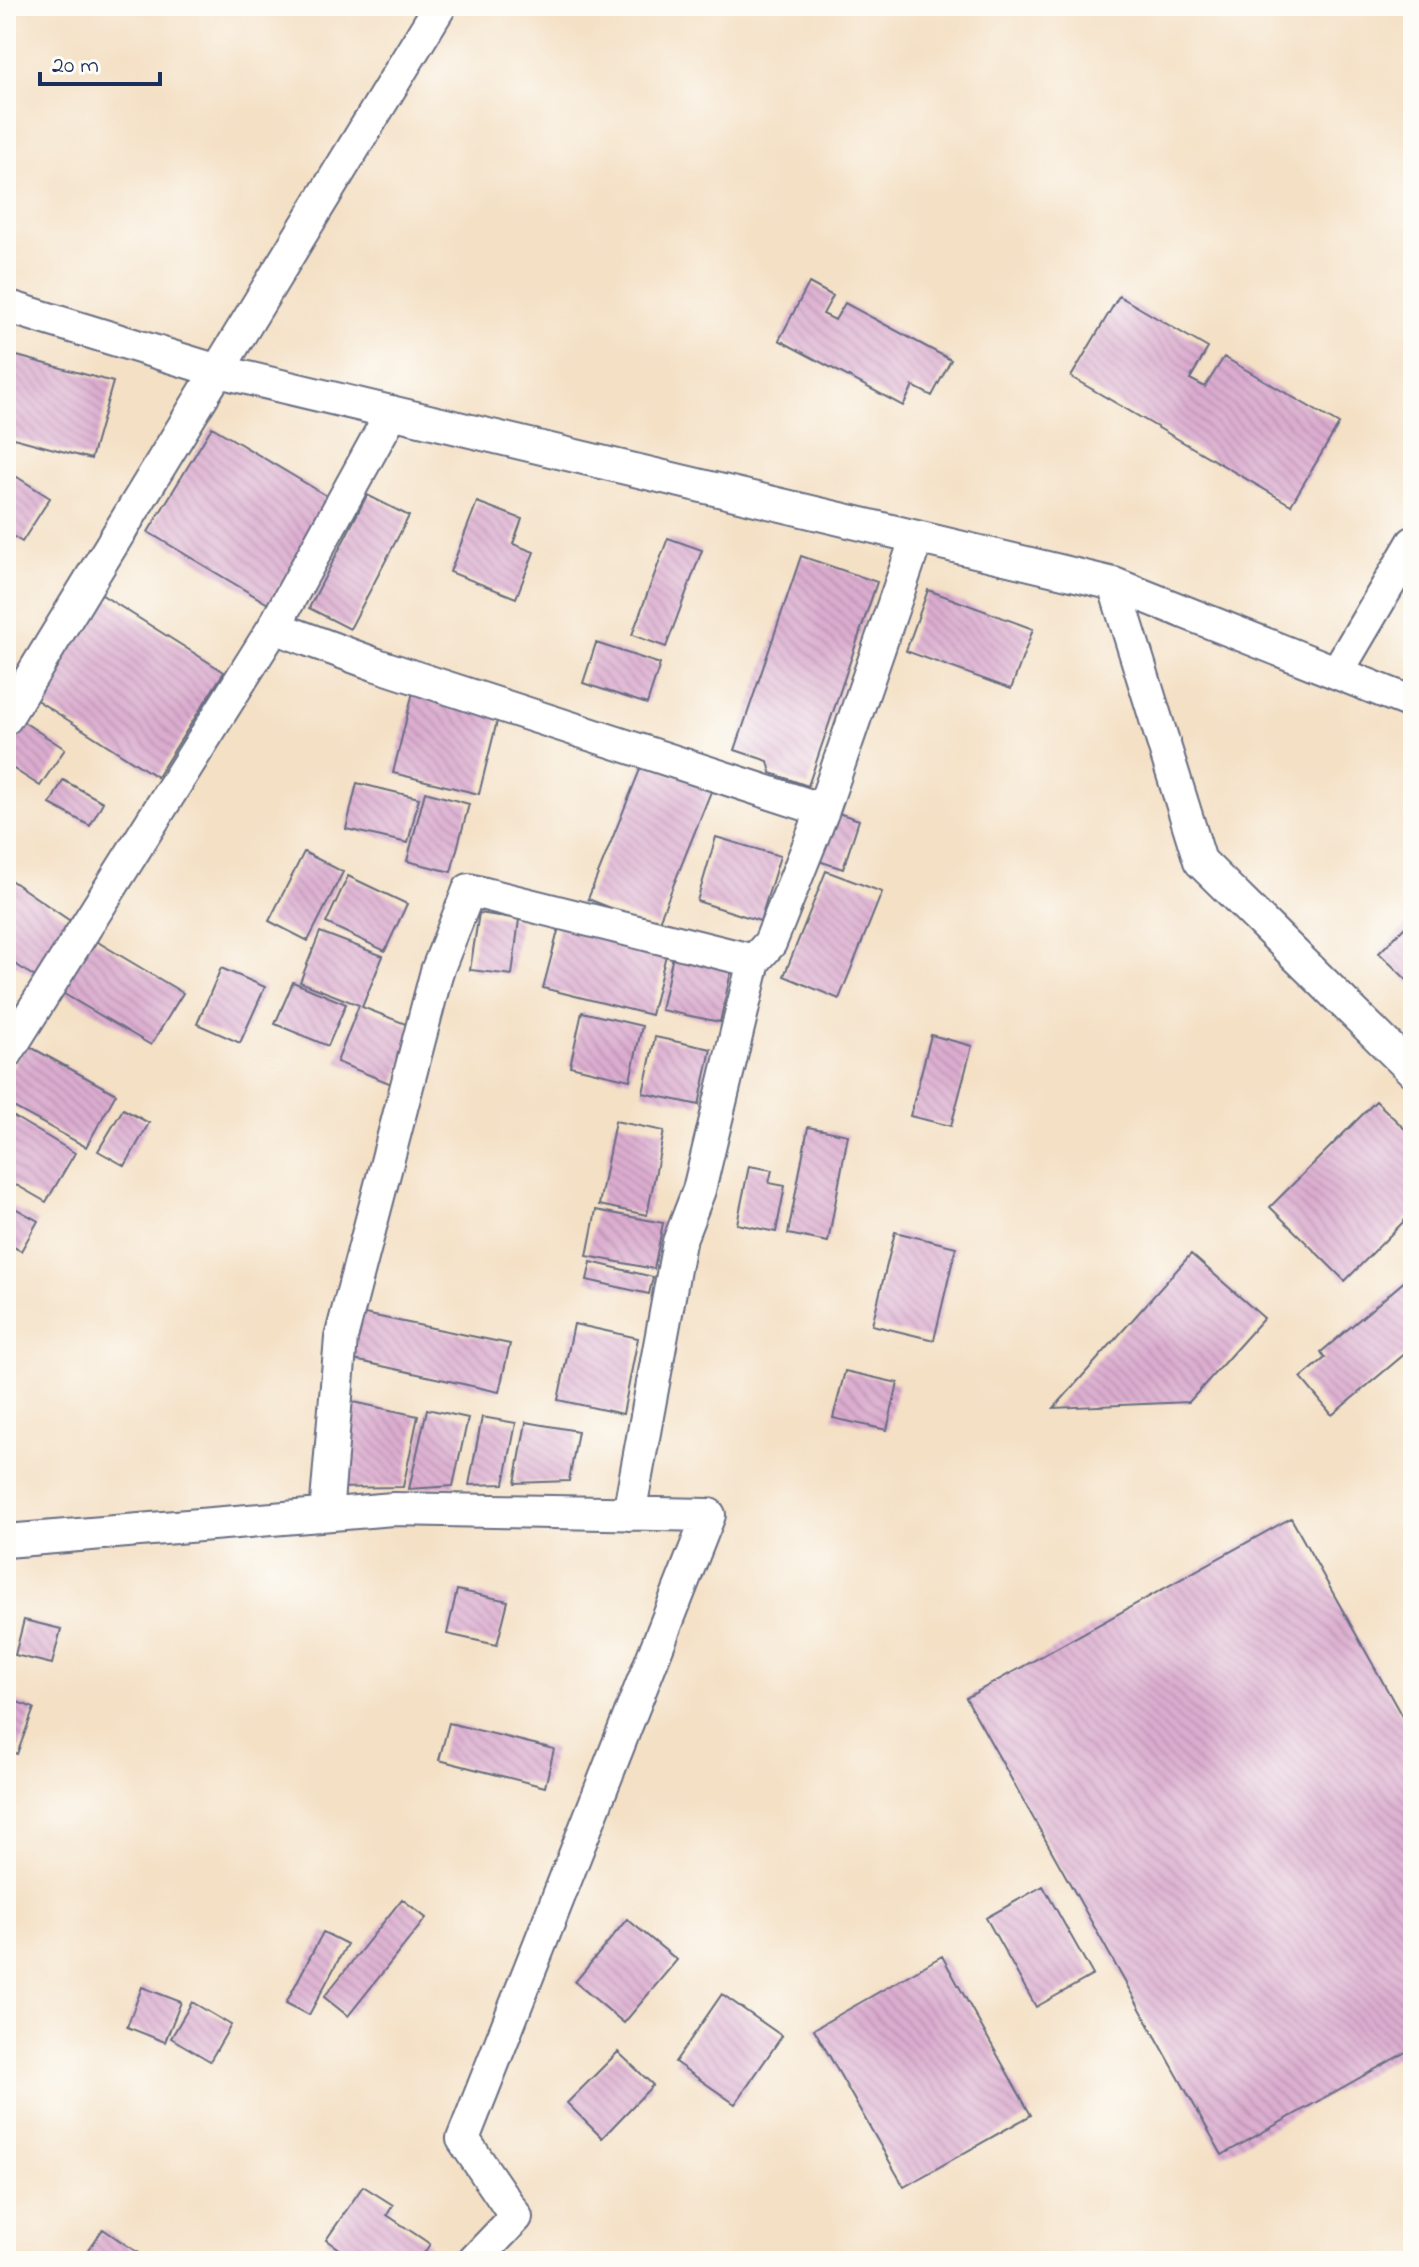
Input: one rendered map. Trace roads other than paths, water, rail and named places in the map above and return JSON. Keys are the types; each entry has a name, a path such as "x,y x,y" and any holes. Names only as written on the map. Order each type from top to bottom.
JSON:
{"street":[{"path":"6,718 440,6"},
{"path":"6,306 218,371 1114,584 1413,703"},
{"path":"6,1054 274,627 392,412"},
{"path":"629,1514 679,1242 699,1190 754,961 770,943 823,810 917,537"},
{"path":"1337,672 1413,543"},
{"path":"1114,584 1200,861 1413,1071"},
{"path":"274,627 377,665 823,810"},
{"path":"326,1514 341,1338 437,971 469,890 754,961"},
{"path":"6,1541 393,1509 709,1515 463,2139 516,2217 474,2261"}]}
